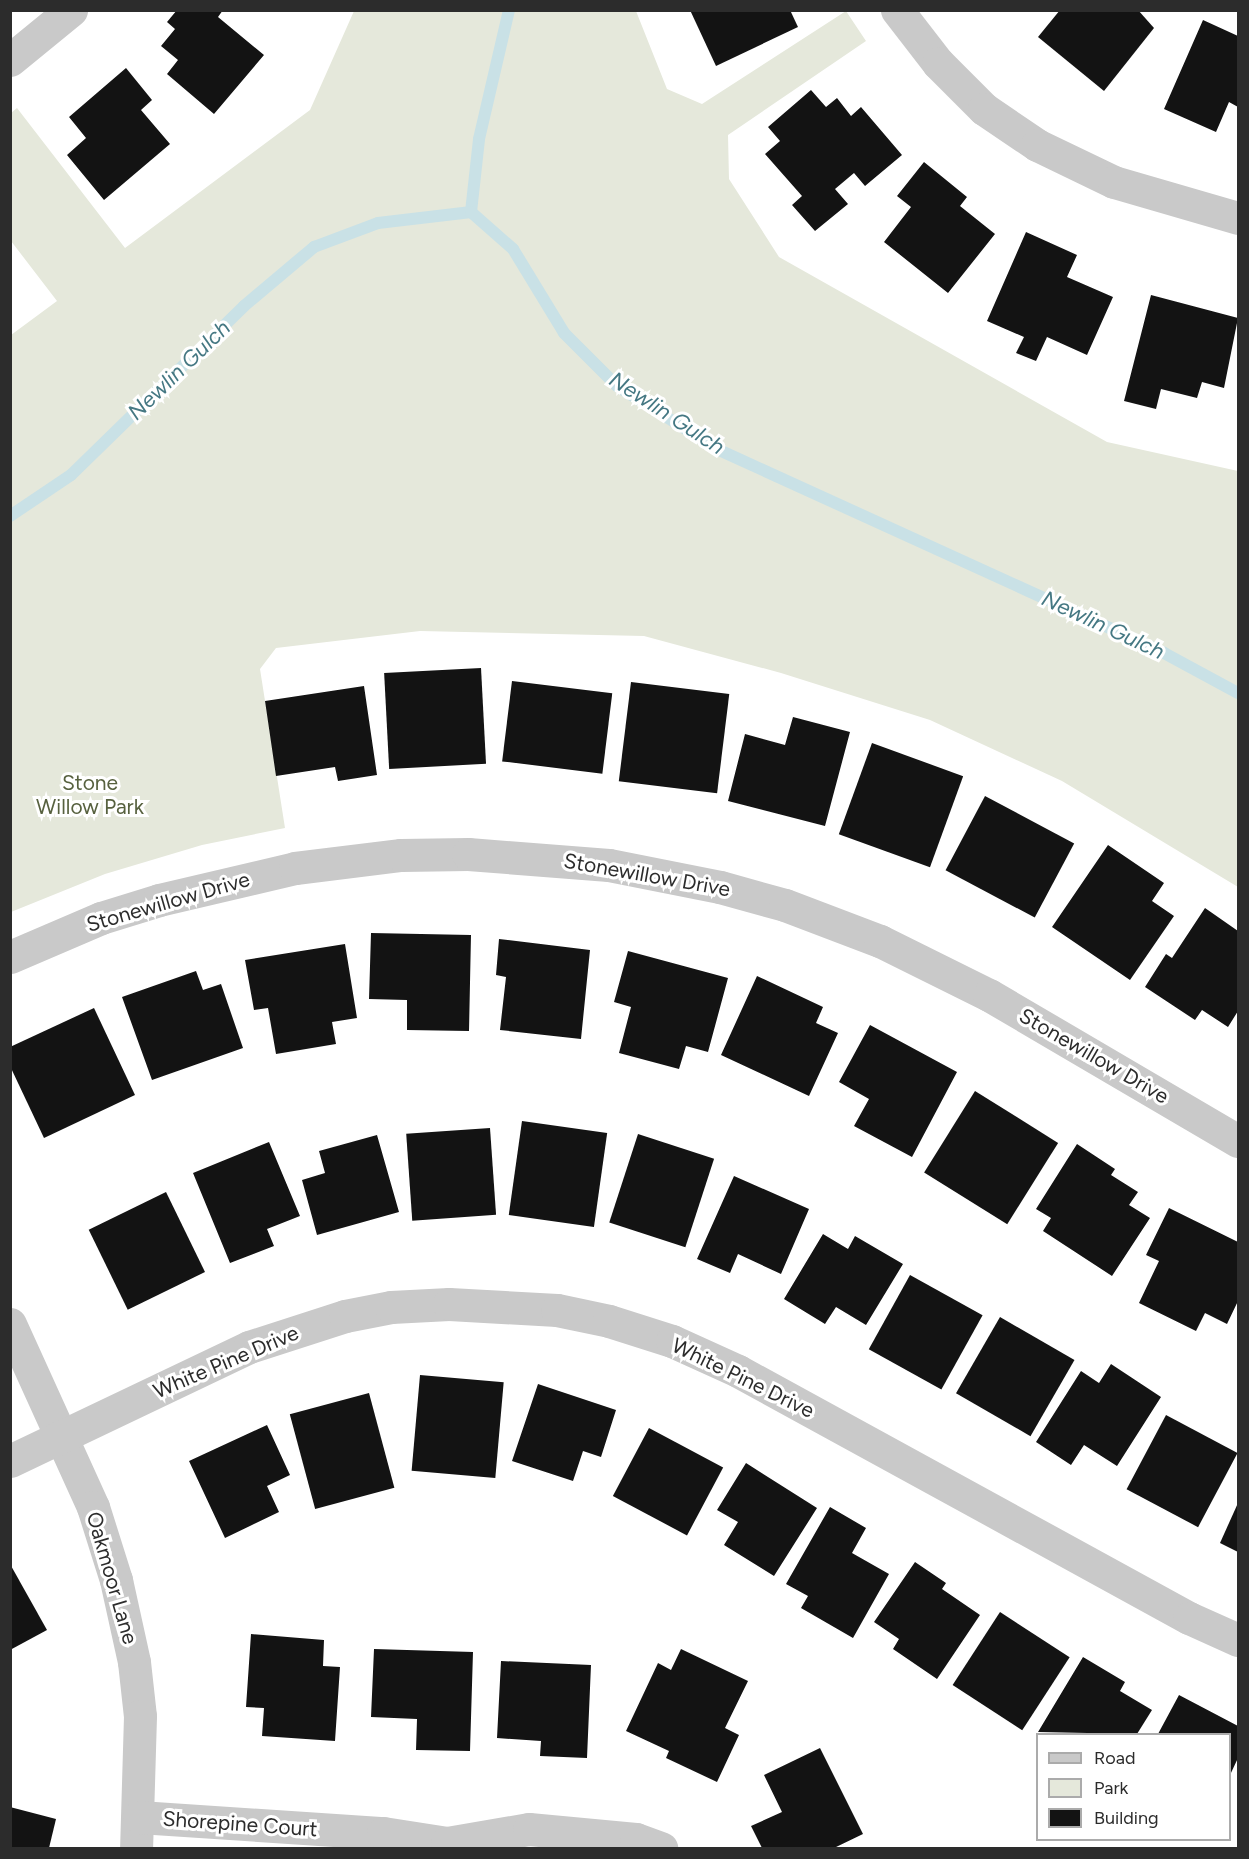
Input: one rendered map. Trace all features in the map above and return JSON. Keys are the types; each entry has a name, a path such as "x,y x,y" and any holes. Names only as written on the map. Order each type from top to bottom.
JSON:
{"street":[{"path":"10,60 71,10"},
{"path":"897,10 964,89 1010,128 1037,145 1114,183 1239,218"},
{"name":"Stonewillow Drive","path":"10,957 120,912 295,868 401,855 468,854 609,865 720,886 785,905 880,941 989,995 1239,1142"},
{"name":"White Pine Drive","path":"10,1461 249,1347 345,1316 391,1307 448,1304 557,1310 609,1321 672,1341 738,1371 1189,1618 1239,1640"},
{"name":"Oakmoor Lane","path":"10,1324 62,1435 106,1544 134,1662 140,1716 138,1833"},
{"name":"Shorepine Court","path":"138,1833 383,1833 450,1846 530,1829 636,1839 661,1848"}],"green space":[{"name":"Stone Willow Park","path":"354,11 636,11 667,89 702,104 846,11 866,41 728,135 729,179 779,257 1107,442 1238,471 1238,887 1062,781 930,720 781,673 644,636 420,631 276,648 260,669 285,828 202,845 105,874 11,912 11,335 57,301 11,241 11,113 17,108 125,248 310,110"}],"building":[{"path":"177,10 223,10 218,17 264,55 214,114 167,74 178,60 161,46 175,29 167,22"},
{"path":"690,10 790,10 798,27 716,66"},
{"path":"1060,10 1138,10 1154,28 1104,91 1038,37"},
{"path":"1203,20 1238,36 1238,107 1229,102 1216,132 1164,109"},
{"path":"126,68 152,100 141,110 170,144 104,200 67,155 86,138 69,117"},
{"path":"811,90 826,107 837,98 851,116 861,107 902,155 865,186 854,173 835,189 848,204 815,231 792,205 802,196 765,154 780,141 768,127"},
{"path":"924,162 967,197 960,206 995,234 948,293 884,242 911,207 897,196"},
{"path":"1026,232 1077,255 1067,277 1113,297 1087,355 1047,337 1036,361 1016,353 1024,337 987,321"},
{"path":"1151,295 1238,318 1224,388 1202,382 1197,398 1161,389 1156,409 1124,401"},
{"path":"481,668 486,764 389,769 384,673"},
{"path":"512,681 612,693 602,774 502,761"},
{"path":"631,682 729,694 717,793 619,781"},
{"path":"364,686 377,775 338,781 335,767 276,776 265,701"},
{"path":"793,717 850,732 825,826 728,801 745,734 785,745"},
{"path":"872,743 963,776 930,867 839,834"},
{"path":"985,796 1074,843 1035,918 946,870"},
{"path":"1108,845 1164,883 1152,901 1174,916 1130,980 1052,927"},
{"path":"1205,908 1238,931 1238,1011 1228,1027 1202,1010 1195,1020 1145,987 1166,954 1172,958"},
{"path":"371,933 471,935 469,1031 407,1030 407,1000 369,999"},
{"path":"499,939 590,950 581,1039 500,1030 506,977 496,975"},
{"path":"345,944 357,1018 332,1022 336,1044 276,1054 268,1008 254,1010 245,960"},
{"path":"628,951 728,978 708,1052 686,1046 679,1069 619,1053 631,1007 614,1002"},
{"path":"196,971 203,990 221,984 243,1048 152,1080 122,997"},
{"path":"757,976 823,1007 816,1023 838,1033 809,1096 721,1055"},
{"path":"94,1008 135,1095 44,1138 10,1066 10,1047"},
{"path":"870,1025 957,1072 912,1157 854,1126 869,1099 839,1082"},
{"path":"975,1091 1058,1143 1007,1224 924,1172"},
{"path":"522,1121 607,1133 594,1227 509,1215"},
{"path":"490,1128 496,1215 412,1221 406,1134"},
{"path":"638,1134 714,1159 685,1247 609,1222"},
{"path":"377,1135 399,1212 317,1235 302,1180 325,1173 319,1151"},
{"path":"269,1142 300,1216 267,1229 274,1246 230,1263 193,1173"},
{"path":"1077,1144 1115,1169 1111,1175 1138,1192 1129,1205 1150,1218 1112,1276 1043,1231 1051,1218 1036,1209"},
{"path":"734,1176 809,1209 781,1274 738,1254 730,1273 697,1259"},
{"path":"166,1192 205,1272 128,1310 89,1230"},
{"path":"1169,1208 1238,1242 1238,1301 1227,1324 1205,1313 1196,1331 1139,1303 1159,1261 1146,1255"},
{"path":"823,1234 848,1249 855,1236 903,1264 866,1325 836,1307 825,1324 784,1299"},
{"path":"910,1275 983,1315 941,1390 869,1349"},
{"path":"1000,1317 1074,1360 1030,1436 956,1393"},
{"path":"1111,1364 1161,1397 1117,1466 1084,1445 1071,1465 1036,1442 1081,1371 1099,1383"},
{"path":"420,1375 504,1382 495,1478 412,1471"},
{"path":"538,1384 616,1410 601,1457 583,1451 573,1481 512,1461"},
{"path":"369,1393 394,1488 315,1509 290,1414"},
{"path":"1166,1415 1238,1453 1198,1527 1127,1489"},
{"path":"267,1425 290,1475 267,1486 279,1512 225,1538 189,1461"},
{"path":"649,1428 723,1467 687,1535 613,1496"},
{"path":"746,1463 817,1508 774,1576 724,1545 738,1522 717,1510"},
{"path":"1238,1503 1238,1552 1220,1543"},
{"path":"830,1507 866,1528 852,1553 889,1574 853,1638 801,1608 808,1596 786,1584"},
{"path":"915,1562 946,1583 942,1589 980,1615 937,1679 893,1649 899,1639 874,1622"},
{"path":"10,1564 47,1630 10,1650"},
{"path":"1000,1612 1070,1657 1022,1730 953,1685"},
{"path":"251,1634 324,1640 323,1666 340,1667 335,1741 262,1736 264,1708 246,1707"},
{"path":"374,1649 473,1652 470,1751 416,1750 417,1719 371,1717"},
{"path":"681,1649 748,1681 725,1728 739,1735 717,1782 666,1758 669,1751 626,1731 658,1663 671,1670"},
{"path":"1083,1657 1125,1682 1120,1691 1152,1710 1138,1733 1038,1732"},
{"path":"501,1661 591,1665 587,1758 540,1756 541,1741 497,1738"},
{"path":"1179,1695 1238,1726 1238,1758 1231,1773 1231,1733 1159,1733"},
{"path":"820,1748 863,1834 834,1848 762,1848 751,1826 782,1812 764,1775"},
{"path":"10,1807 56,1819 49,1848 10,1848"}],"waterway":[{"path":"471,212 479,139 509,10"},
{"name":"Newlin Gulch","path":"10,516 71,475 244,306 314,247 378,223 471,212 513,249 564,333 617,386 719,450 1164,653 1238,693"}]}
